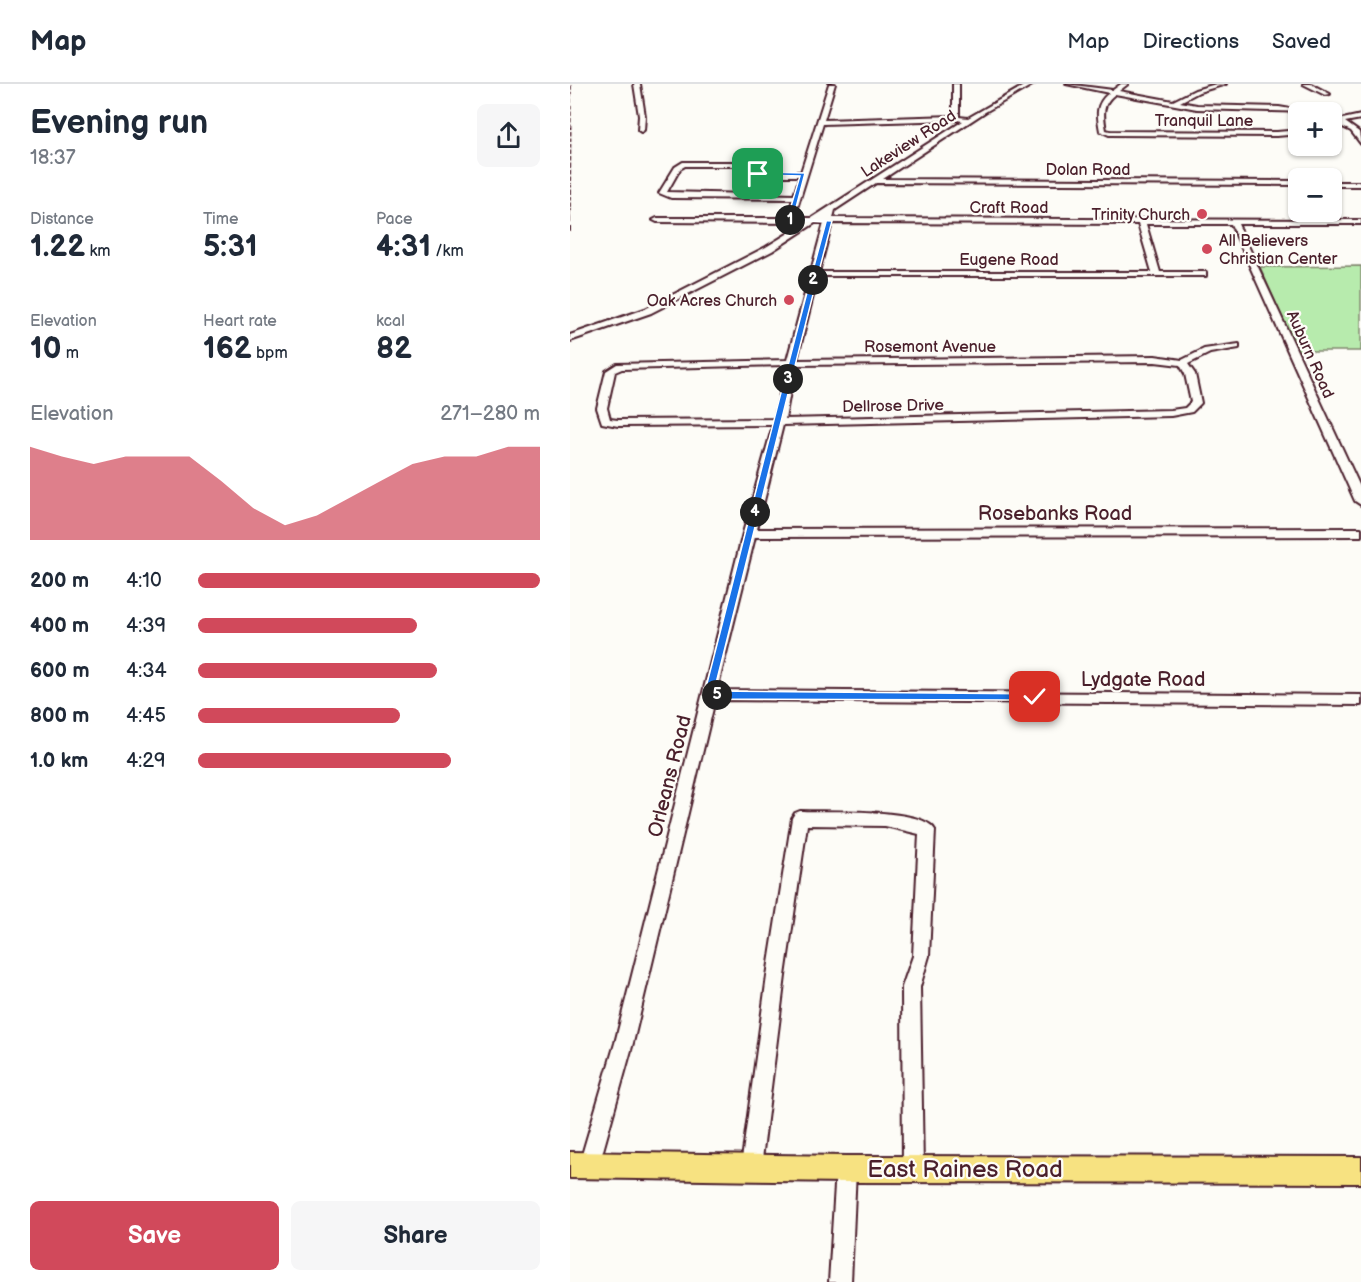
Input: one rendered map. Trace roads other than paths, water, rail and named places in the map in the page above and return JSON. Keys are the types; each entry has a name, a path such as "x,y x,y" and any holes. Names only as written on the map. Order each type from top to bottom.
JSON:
{"main road":[{"name":"East Raines Road","path":"579,1165 846,1169 1361,1170"}],"street":[{"path":"637,84 642,116 641,130"},
{"path":"790,220 832,84"},
{"path":"956,84 956,118"},
{"name":"Lakeview Road","path":"573,336 648,311 769,249 811,221 830,214 970,120 1031,84"},
{"path":"1069,84 1214,109 1265,108 1288,110"},
{"path":"1113,92 1125,84"},
{"path":"1174,103 1197,91 1223,84"},
{"path":"1306,84 1327,94"},
{"name":"Tranquil Lane","path":"1113,92 1103,99 1099,113 1103,131 1109,133 1288,133"},
{"path":"1342,120 1361,117"},
{"path":"820,122 956,118 970,120"},
{"path":"1342,125 1358,133 1361,142"},
{"path":"796,197 671,196 663,193 677,168 683,164 754,164 759,166 758,174 803,174"},
{"name":"Dolan Road","path":"877,181 1288,183"},
{"path":"1342,184 1361,184"},
{"name":"Craft Road","path":"657,220 811,221 830,214 1141,221 1361,222"},
{"name":"Orleans Road","path":"579,1165 624,1043 830,214"},
{"path":"1141,221 1157,274"},
{"name":"Auburn Road","path":"1233,221 1361,501"},
{"name":"Eugene Road","path":"814,274 1203,274"},
{"path":"1183,363 1207,351 1236,346"},
{"name":"Rosemont Avenue","path":"620,366 1155,359 1183,363"},
{"name":"Dellrose Drive","path":"620,366 612,371 602,408 606,421 618,423 778,422 1171,413 1188,410 1196,403 1190,374 1183,363"},
{"name":"Rosebanks Road","path":"749,533 1361,532"},
{"name":"Lydgate Road","path":"709,695 1361,700"},
{"path":"751,1167 800,818 900,820 918,823 927,830 921,956 911,987 913,1169"},
{"path":"840,1282 846,1169"}],"railway":[{"path":"570,220 571,84"},
{"path":"570,220 570,232"}],"place":[{"name":"Trinity Church","path":"1202,214"},
{"name":"All Believers Christian Center","path":"1207,249"},
{"name":"Oak Acres Church","path":"789,300"}]}
